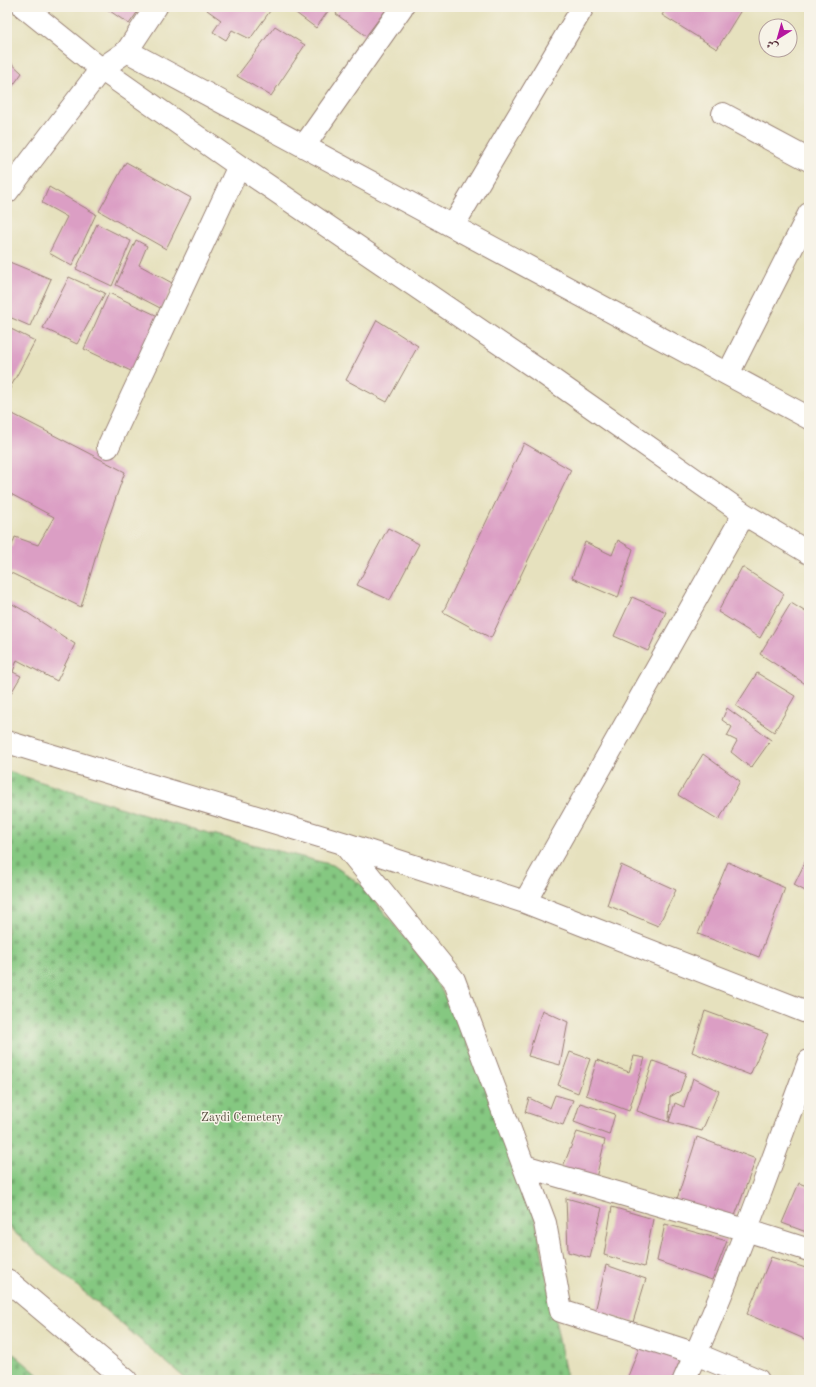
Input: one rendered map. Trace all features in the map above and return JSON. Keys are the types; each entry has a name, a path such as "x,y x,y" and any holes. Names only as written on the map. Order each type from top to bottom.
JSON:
{"street":[{"path":"24,7 101,69 239,166 536,368 744,514 809,553"},
{"path":"7,192 101,69 127,51 156,7"},
{"path":"304,146 402,7"},
{"path":"453,226 583,7"},
{"path":"127,51 809,418"},
{"path":"723,114 809,160"},
{"path":"108,447 239,166"},
{"path":"728,374 809,214"},
{"path":"525,902 744,514"},
{"path":"7,742 343,843 525,902 809,1013"},
{"path":"343,843 454,980 545,1223 561,1311 696,1354 758,1380"},
{"path":"684,1380 746,1230 809,1061"},
{"path":"524,1166 746,1230 809,1250"},
{"path":"7,1280 126,1380"}],"green space":[{"name":"Zaydi Cemetery","path":"7,771 166,822 333,865 363,886 430,969 465,1034 535,1217 567,1380 187,1380 7,1226"},
{"path":"7,1348 44,1380 7,1380"}],"building":[{"path":"104,7 141,7 129,24"},
{"path":"208,7 264,7 270,11 250,39 232,30 226,40 213,32 221,20 207,10"},
{"path":"288,7 331,7 316,28"},
{"path":"340,7 388,7 366,36 336,14"},
{"path":"667,7 743,7 717,49 662,15"},
{"path":"275,26 305,45 271,96 237,76"},
{"path":"7,59 22,73 7,94"},
{"path":"126,162 191,198 166,249 99,211"},
{"path":"49,187 96,214 72,266 49,253 67,217 42,203"},
{"path":"97,224 131,241 112,286 76,269"},
{"path":"136,240 147,246 139,265 174,284 162,309 116,285"},
{"path":"7,261 51,279 30,326 7,316"},
{"path":"69,277 105,293 77,344 43,328"},
{"path":"109,293 160,317 133,372 84,349"},
{"path":"377,320 418,346 387,402 346,380"},
{"path":"7,327 35,341 7,394"},
{"path":"7,411 125,472 100,542 81,607 7,571 7,559 15,537 38,545 54,517 7,492"},
{"path":"524,443 571,470 491,638 443,612"},
{"path":"388,528 419,544 390,600 357,585"},
{"path":"618,540 633,549 618,598 572,578 585,542 612,555"},
{"path":"742,567 784,594 760,638 718,612"},
{"path":"632,597 666,612 648,651 614,636"},
{"path":"7,601 75,644 57,681 17,660 13,672 21,676 7,700"},
{"path":"791,603 809,614 809,682 807,685 760,654"},
{"path":"757,673 795,696 774,732 736,706"},
{"path":"727,708 771,740 751,768 731,752 737,741 727,736 732,727 722,720"},
{"path":"703,754 740,781 719,820 678,795"},
{"path":"809,854 809,893 794,885"},
{"path":"728,862 785,888 759,957 698,934"},
{"path":"621,865 676,890 658,926 607,905"},
{"path":"542,1010 568,1022 560,1065 528,1056"},
{"path":"705,1011 768,1034 750,1075 692,1052"},
{"path":"570,1052 590,1059 578,1093 558,1085"},
{"path":"634,1056 645,1058 629,1111 586,1095 597,1060 629,1072"},
{"path":"653,1061 686,1073 680,1091 670,1097 669,1122 637,1111"},
{"path":"693,1078 719,1091 702,1131 669,1122 675,1103 684,1107"},
{"path":"555,1095 573,1100 563,1125 525,1112 529,1098 550,1108"},
{"path":"580,1103 615,1114 609,1135 574,1122"},
{"path":"577,1132 605,1140 596,1178 562,1169"},
{"path":"697,1137 756,1159 732,1224 675,1205"},
{"path":"799,1183 809,1187 809,1233 782,1223"},
{"path":"566,1198 602,1208 590,1258 568,1252"},
{"path":"612,1207 653,1219 644,1267 604,1255"},
{"path":"665,1224 727,1241 712,1280 657,1261"},
{"path":"771,1257 809,1269 809,1341 747,1314"},
{"path":"606,1265 646,1279 633,1322 595,1312"},
{"path":"641,1343 681,1358 672,1380 627,1379"}]}
